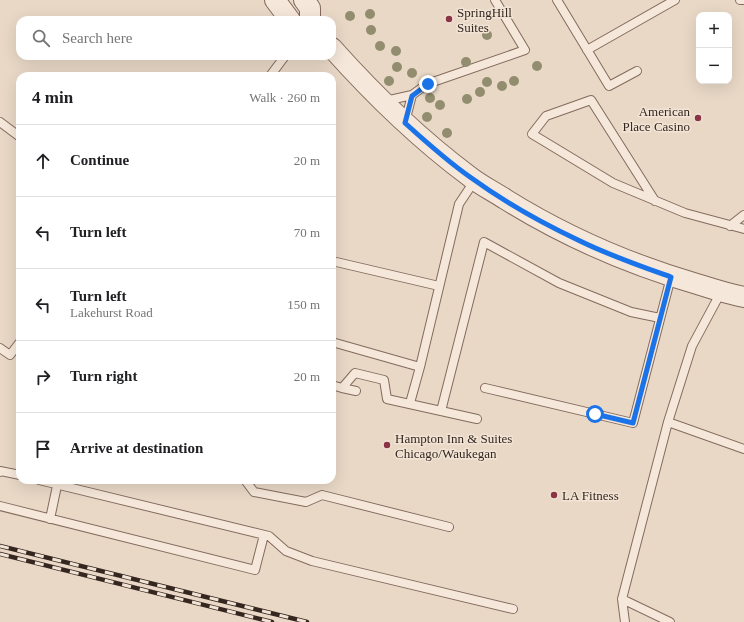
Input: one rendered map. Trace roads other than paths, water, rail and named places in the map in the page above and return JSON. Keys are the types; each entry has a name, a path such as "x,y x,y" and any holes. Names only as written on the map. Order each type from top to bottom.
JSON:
{"street":[{"path":"275,0 287,16"},
{"path":"304,0 310,8 310,16"},
{"path":"336,52 383,102 440,154 475,180 537,219 579,241 638,265 671,277 744,297"}],"lane":[{"path":"383,102 412,96 428,84 525,50 496,0"},
{"path":"557,0 609,86 637,71"},
{"path":"587,50 675,0"},
{"path":"273,72 282,60"},
{"path":"405,123 412,96"},
{"path":"655,201 591,100 546,116 532,134 613,182 655,201 685,213 744,229"},
{"path":"0,122 16,134"},
{"path":"410,403 420,367 458,204 475,180"},
{"path":"730,226 744,215"},
{"path":"441,410 484,242 559,283 631,312 660,318"},
{"path":"336,262 439,286"},
{"path":"485,388 633,423 671,277"},
{"path":"626,622 622,599 668,422 692,346 722,291"},
{"path":"336,343 420,367"},
{"path":"0,348 10,355 16,347"},
{"path":"342,388 355,373 384,380 387,399"},
{"path":"336,386 356,391"},
{"path":"378,396 477,419"},
{"path":"668,422 744,449"},
{"path":"0,472 16,474"},
{"path":"50,519 57,484"},
{"path":"65,484 269,536 286,550 312,561 513,609"},
{"path":"248,484 254,492 306,502 322,495 449,527"},
{"path":"0,506 255,570 264,535"},
{"path":"622,599 670,622"}],"railway":[{"path":"0,546 307,622"},
{"path":"0,554 272,622"}],"place":[{"name":"SpringHill Suites","path":"449,19"},
{"name":"American Place Casino","path":"698,118"},
{"name":"Hampton Inn & Suites Chicago/Waukegan","path":"387,445"},
{"name":"LA Fitness","path":"554,495"}]}
